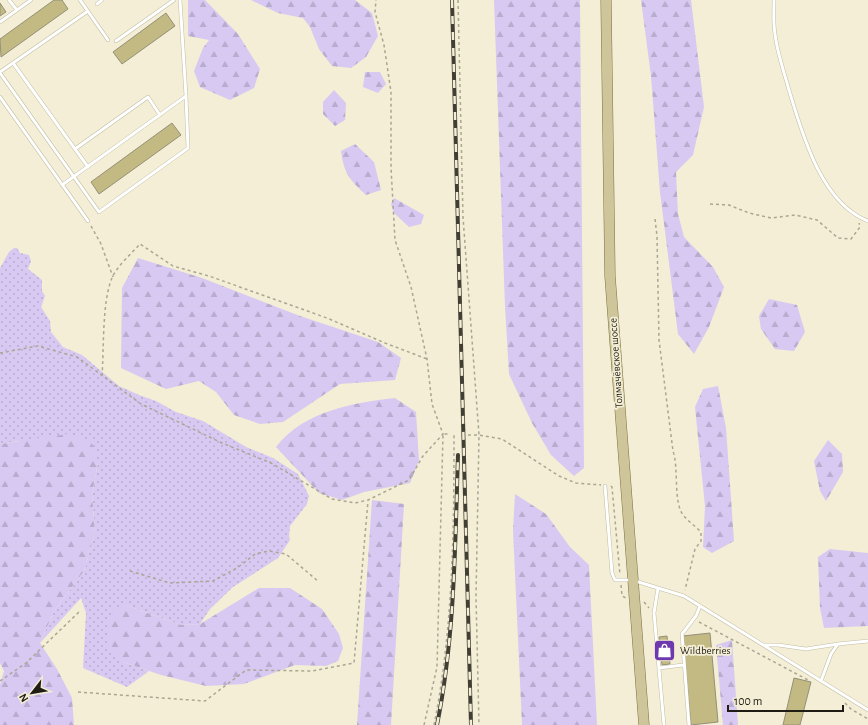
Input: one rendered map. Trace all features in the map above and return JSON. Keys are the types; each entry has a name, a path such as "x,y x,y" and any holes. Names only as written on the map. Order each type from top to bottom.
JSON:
{"main road":[{"name":"Толмачёвское шоссе","path":"606,0 610,276 644,725"}],"lane":[{"path":"9,0 17,10"},
{"path":"0,22 31,0"},
{"path":"80,0 108,40"},
{"path":"96,4 102,0"},
{"path":"116,41 174,0"},
{"path":"88,11 0,72 99,212 188,148 180,0"},
{"path":"774,0 775,34 801,129 814,163 831,191 847,209 858,217 868,221"},
{"path":"13,64 88,167"},
{"path":"62,185 186,96"},
{"path":"0,97 88,221"},
{"path":"75,150 148,97 160,115"},
{"path":"605,486 613,578 615,580 632,580 684,596 868,710"},
{"path":"658,588 654,613 664,725"},
{"path":"689,725 682,634 700,606"},
{"path":"763,645 778,644 806,649 868,641"},
{"path":"820,681 831,654 838,644"},
{"path":"659,668 684,665"}],"path":[{"path":"376,0 375,12 384,45 391,92 391,168 395,240 410,287 427,359 432,404 443,434 437,667 424,725"},
{"path":"458,0 463,217 479,435 476,596 480,725"},
{"path":"710,204 729,205 749,213 771,218 795,215 817,220 838,238 851,239 860,227 858,217"},
{"path":"655,219 657,236 659,340 673,451 676,460 676,484 682,514 701,532 701,541 695,549 684,596"},
{"path":"88,221 102,244 113,277"},
{"path":"102,377 104,326 109,291 113,277 140,244 173,266 209,276 327,318 427,359"},
{"path":"0,353 38,346 76,357 102,377 142,404 222,443 271,463 332,499 355,503 368,500 409,480 423,456 443,434 448,434"},
{"path":"434,725 441,687 448,631 454,434"},
{"path":"468,435 479,435 502,439 565,478 576,483 612,487"},
{"path":"78,692 205,701 246,670 312,671 354,663 368,500"},
{"path":"130,571 170,583 212,581 232,571 255,554 269,551 286,554 319,582"},
{"path":"0,681 26,663 80,611"},
{"path":"693,619 810,681"},
{"path":"844,701 852,709 868,719"}],"green space":[{"path":"188,0 205,0 238,34 260,69 254,88 230,100 200,87 194,71 203,48 209,40 188,36"},
{"path":"251,0 355,0 372,13 378,36 366,57 351,68 332,66 319,49 310,27 303,18 278,13"},
{"path":"494,0 580,0 584,468 574,476 551,455 532,423 509,374 505,306"},
{"path":"641,0 691,0 704,107 693,155 676,172 678,214 684,237 713,267 724,287 709,327 694,354 678,334 660,192 651,76"},
{"path":"365,72 380,72 386,84 378,93 363,87"},
{"path":"334,90 346,103 345,120 335,126 323,114 323,102"},
{"path":"355,144 374,162 381,190 366,195 356,185 346,171 341,151"},
{"path":"394,198 424,215 421,224 409,227 394,213 391,204"},
{"path":"14,248 17,248 20,253 29,255 31,261 28,269 42,280 42,291 45,296 41,307 50,321 51,332 63,347 82,355 119,386 156,401 176,412 203,421 246,447 273,458 298,474 309,496 307,504 290,526 290,540 278,558 233,587 210,609 200,624 181,625 125,605 123,662 149,671 127,687 83,668 86,613 81,598 40,643 54,611 84,571 95,532 92,495 98,462 19,441 0,444 0,268 9,252"},
{"path":"138,258 202,278 300,316 378,342 401,358 395,380 340,384 283,422 260,424 234,415 216,392 199,381 166,389 121,368 122,288"},
{"path":"769,299 797,305 805,332 794,351 775,349 761,329 759,316"},
{"path":"718,386 726,428 734,541 712,553 703,547 705,506 695,407 703,389"},
{"path":"395,398 416,412 419,461 410,483 364,492 342,500 319,493 276,447 287,435 300,425 315,417 346,406"},
{"path":"67,434 91,440 98,462 92,495 95,532 84,571 54,611 40,643 57,669 72,698 74,725 0,725 0,685 4,671 0,663 0,444"},
{"path":"828,440 842,454 843,472 826,501 820,491 814,461"},
{"path":"515,494 546,514 570,547 589,565 597,725 522,725 513,530"},
{"path":"372,500 404,504 391,725 357,725"},
{"path":"830,549 868,553 868,626 824,628 820,608 818,557"},
{"path":"259,588 290,588 322,609 339,634 343,648 338,661 326,666 295,665 244,684 206,686 161,675 123,662 107,648 108,624 112,610 125,605 181,625 200,624"},
{"path":"732,640 738,725 723,725 716,645"}],"building":[{"path":"54,0 62,0 68,9 1,57 0,39"},
{"path":"0,3 6,12 0,16"},
{"path":"166,13 175,26 122,64 113,52"},
{"path":"172,123 181,135 99,194 91,182"},
{"path":"710,633 718,722 691,725 683,636"},
{"name":"Wildberries","path":"667,636 670,664 662,665 659,637"},
{"path":"794,678 811,682 800,725 783,725"}],"railway":[{"path":"452,0 471,725"},
{"path":"437,725 443,692 451,624 455,557 458,455"}],"place":[{"name":"Wildberries","path":"664,650"}]}
